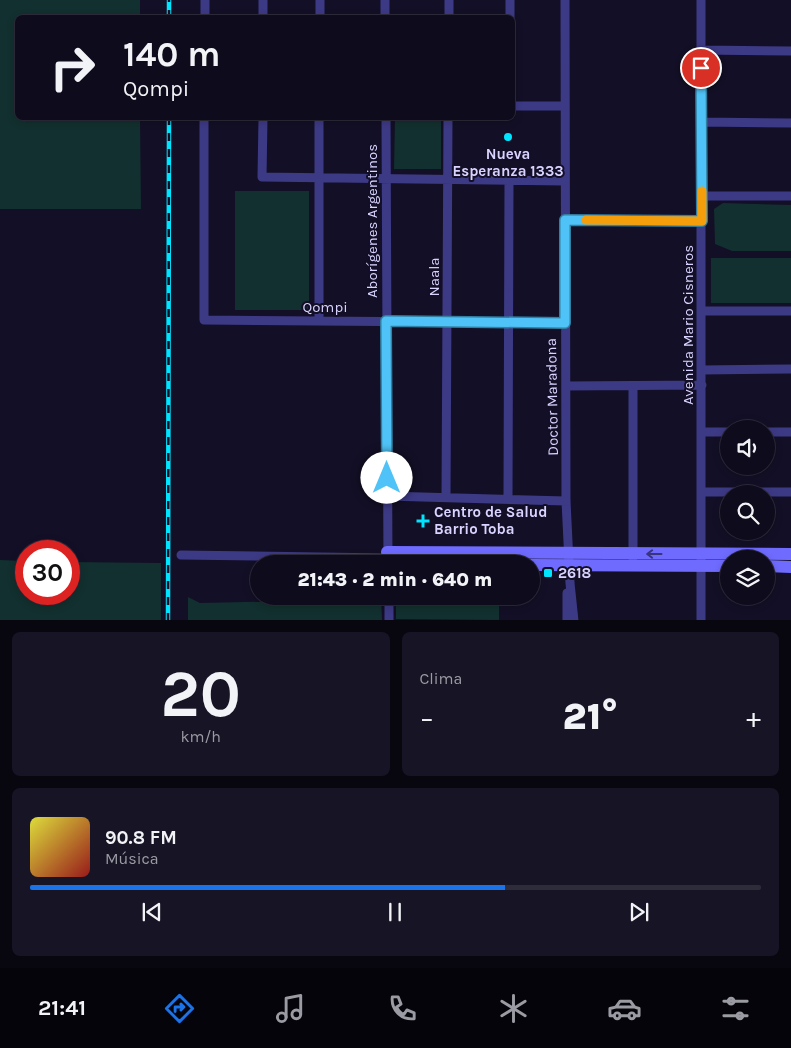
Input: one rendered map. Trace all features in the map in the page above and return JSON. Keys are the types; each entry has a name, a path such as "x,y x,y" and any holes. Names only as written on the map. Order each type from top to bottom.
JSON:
{"street":[{"path":"205,0 205,15"},
{"path":"263,0 263,15"},
{"path":"320,0 320,15"},
{"path":"385,0 385,15"},
{"path":"449,0 449,15"},
{"path":"510,0 510,15"},
{"name":"Doctor Maradona","path":"565,0 566,501 570,583 574,620"},
{"name":"Avenida Mario Cisneros","path":"701,0 701,620"},
{"path":"701,50 791,51"},
{"path":"515,106 564,106"},
{"name":"Qompi","path":"204,120 204,320 565,323"},
{"path":"262,120 262,177 564,181"},
{"path":"319,120 319,321"},
{"name":"Aborígenes Argentinos","path":"386,120 388,555"},
{"name":"Naala","path":"446,497 448,120"},
{"path":"702,122 791,123"},
{"path":"508,498 509,180"},
{"path":"702,196 791,196"},
{"path":"565,220 702,221"},
{"path":"702,311 791,311"},
{"path":"702,370 791,369"},
{"path":"566,386 702,385"},
{"path":"633,386 633,560"},
{"path":"702,432 720,432"},
{"path":"775,432 791,432"},
{"path":"702,492 791,492"},
{"path":"387,496 566,501"},
{"path":"540,560 702,560 791,554"},
{"path":"181,556 250,557"},
{"path":"540,565 570,560"},
{"path":"702,560 720,564"},
{"path":"775,566 791,566"},
{"name":"Doctor Maradona","path":"567,620 566,597 570,583"},
{"path":"389,605 389,620"}],"green space":[{"path":"0,0 140,0 140,15 15,15 15,120 140,120 141,209 0,209"},
{"path":"395,120 441,120 441,169 394,169"},
{"path":"235,191 309,191 309,310 235,310"},
{"path":"723,203 791,205 791,251 732,251 715,244 714,209"},
{"path":"711,258 791,258 791,303 711,303"},
{"path":"0,560 15,561 15,605 80,605 80,562 161,563 161,620 0,620"},
{"path":"188,597 200,603 250,602 250,605 381,605 382,620 188,620"},
{"path":"396,605 499,605 499,620 396,619"}],"railway":[{"path":"169,0 169,15"},
{"path":"168,620 169,120"}],"slow traffic":[{"path":"586,220 702,221 702,191"}],"place":[{"name":"Nueva Esperanza 1333","path":"508,137"},
{"name":"Centro de Salud Barrio Toba","path":"423,521"},
{"name":"2618","path":"548,573"}],"route":[{"path":"387,478 386,321 565,323 565,220 702,221 701,68"}]}
